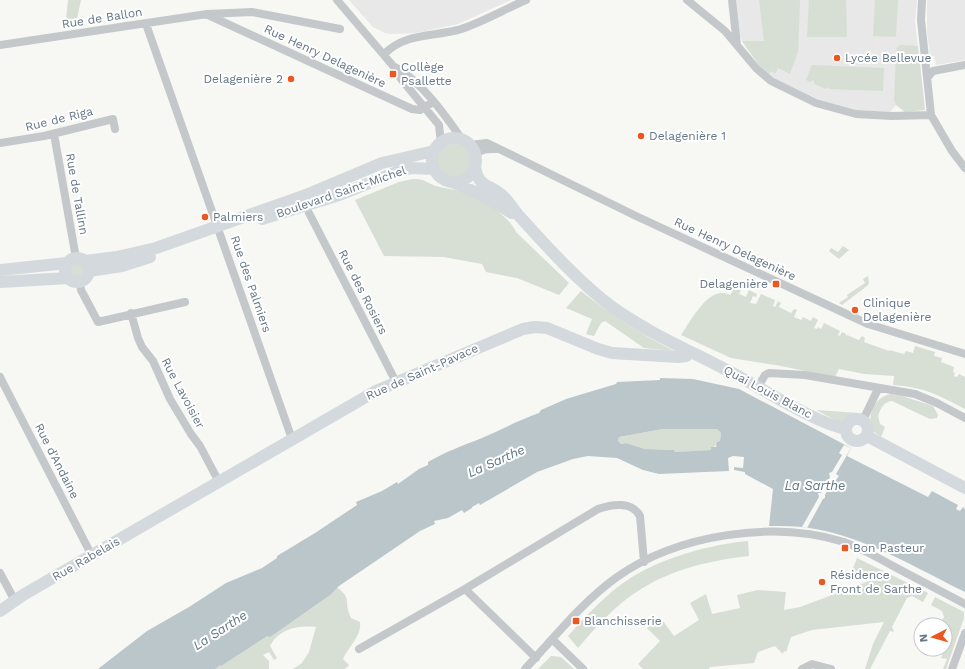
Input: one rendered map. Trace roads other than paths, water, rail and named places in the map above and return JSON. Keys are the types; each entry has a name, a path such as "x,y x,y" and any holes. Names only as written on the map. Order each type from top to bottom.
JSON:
{"main road":[{"path":"451,139 466,143 475,161 476,177 482,183 503,196 520,217 480,194 441,178 434,169 432,159 438,147 451,139"},
{"name":"Boulevard Saint-Michel","path":"244,221 382,163 438,147"},
{"path":"452,182 466,179 475,161"},
{"name":"Boulevard Saint-Michel","path":"0,270 79,264 122,266 244,221 342,194 399,171 412,168 434,169"},
{"name":"Quai Louis Blanc","path":"520,217 583,282 612,307 652,333 758,386 823,421 846,429 847,436 854,441 863,440 867,436"},
{"path":"0,282 74,280 86,277 79,264 65,271 74,280"},
{"name":"Rue de Saint-Pavace","path":"174,509 292,439 396,382 523,329 535,326 547,328 604,352 678,357 686,356 690,352"},
{"path":"846,429 852,420 858,418 863,420 869,429 867,436 965,488"},
{"name":"Rue Rabelais","path":"0,611 174,509"}],"street":[{"path":"337,0 384,54 401,79 439,126 438,147"},
{"path":"384,54 391,47 406,39 459,30 526,0"},
{"path":"687,0 719,26 756,68 771,81 816,103 856,114 892,116 931,115"},
{"path":"732,0 737,45"},
{"path":"922,0 921,20 931,115 952,151 965,168"},
{"name":"Rue de Ballon","path":"0,45 207,14 252,12 340,29"},
{"name":"Rue Henry Delagenière","path":"207,14 412,109 420,110 424,107"},
{"name":"Rue des Palmiers","path":"146,24 292,439"},
{"path":"928,77 933,71 965,65"},
{"path":"394,67 407,74 466,143"},
{"path":"424,107 432,102"},
{"name":"Rue de Riga","path":"0,143 18,142 113,119 115,130"},
{"name":"Rue de Tallinn","path":"54,134 79,264"},
{"name":"Rue Henry Delagenière","path":"466,143 487,143 636,216 868,324 965,354"},
{"path":"475,161 478,152 486,149 500,149"},
{"name":"Rue des Rosiers","path":"309,213 396,382"},
{"path":"74,280 82,290 98,322 185,302"},
{"name":"Rue Lavoisier","path":"132,313 138,338 142,347 153,361 170,399 190,434 200,446 219,482"},
{"path":"758,386 765,375 775,373 805,375 878,389 915,394 944,406 965,418"},
{"name":"Rue d'Andaine","path":"0,377 92,556"},
{"path":"863,420 878,389"},
{"path":"359,649 465,590 598,509 609,505 632,506 637,510 640,516 644,562"},
{"path":"526,669 600,592 618,577 644,562 679,548 713,538 752,533 802,532 830,539 858,547 965,604"},
{"path":"0,573 15,601"},
{"path":"465,590 536,658"},
{"path":"952,669 965,633"},
{"path":"553,640 583,669"},
{"path":"802,669 814,664 831,669"}],"water":[{"name":"La Sarthe","path":"660,378 693,379 739,389 851,448 847,456 928,497 932,491 958,505 956,509 960,511 963,507 965,509 965,592 909,563 870,545 850,538 809,528 794,526 769,526 773,489 745,474 745,472 734,470 734,467 743,468 744,457 733,456 728,458 729,471 659,474 643,470 617,458 588,456 573,459 537,472 480,505 479,503 464,513 462,510 448,518 434,521 435,524 420,531 339,586 330,595 270,637 267,636 215,669 98,669 147,631 189,607 226,583 262,568 277,558 277,556 357,505 356,502 382,491 397,482 398,484 419,469 428,465 428,462 434,458 539,413 541,410 566,399 616,384 617,382 660,380","holes":["663,429 717,429 721,433 720,441 717,442 716,447 711,447 711,450 675,452 674,450 645,449 626,443 621,444 618,441 619,437"]}],"place":[{"name":"Lycée Bellevue","path":"837,58"},
{"name":"Collège Psallette","path":"393,74"},
{"name":"Delagenière 2","path":"291,79"},
{"name":"Delagenière 1","path":"641,136"},
{"name":"Palmiers","path":"205,217"},
{"name":"Delagenière","path":"776,284"},
{"name":"Clinique Delagenière","path":"855,310"},
{"name":"Bon Pasteur","path":"845,548"},
{"name":"Résidence Front de Sarthe","path":"822,582"},
{"name":"Blanchisserie","path":"576,621"}]}
